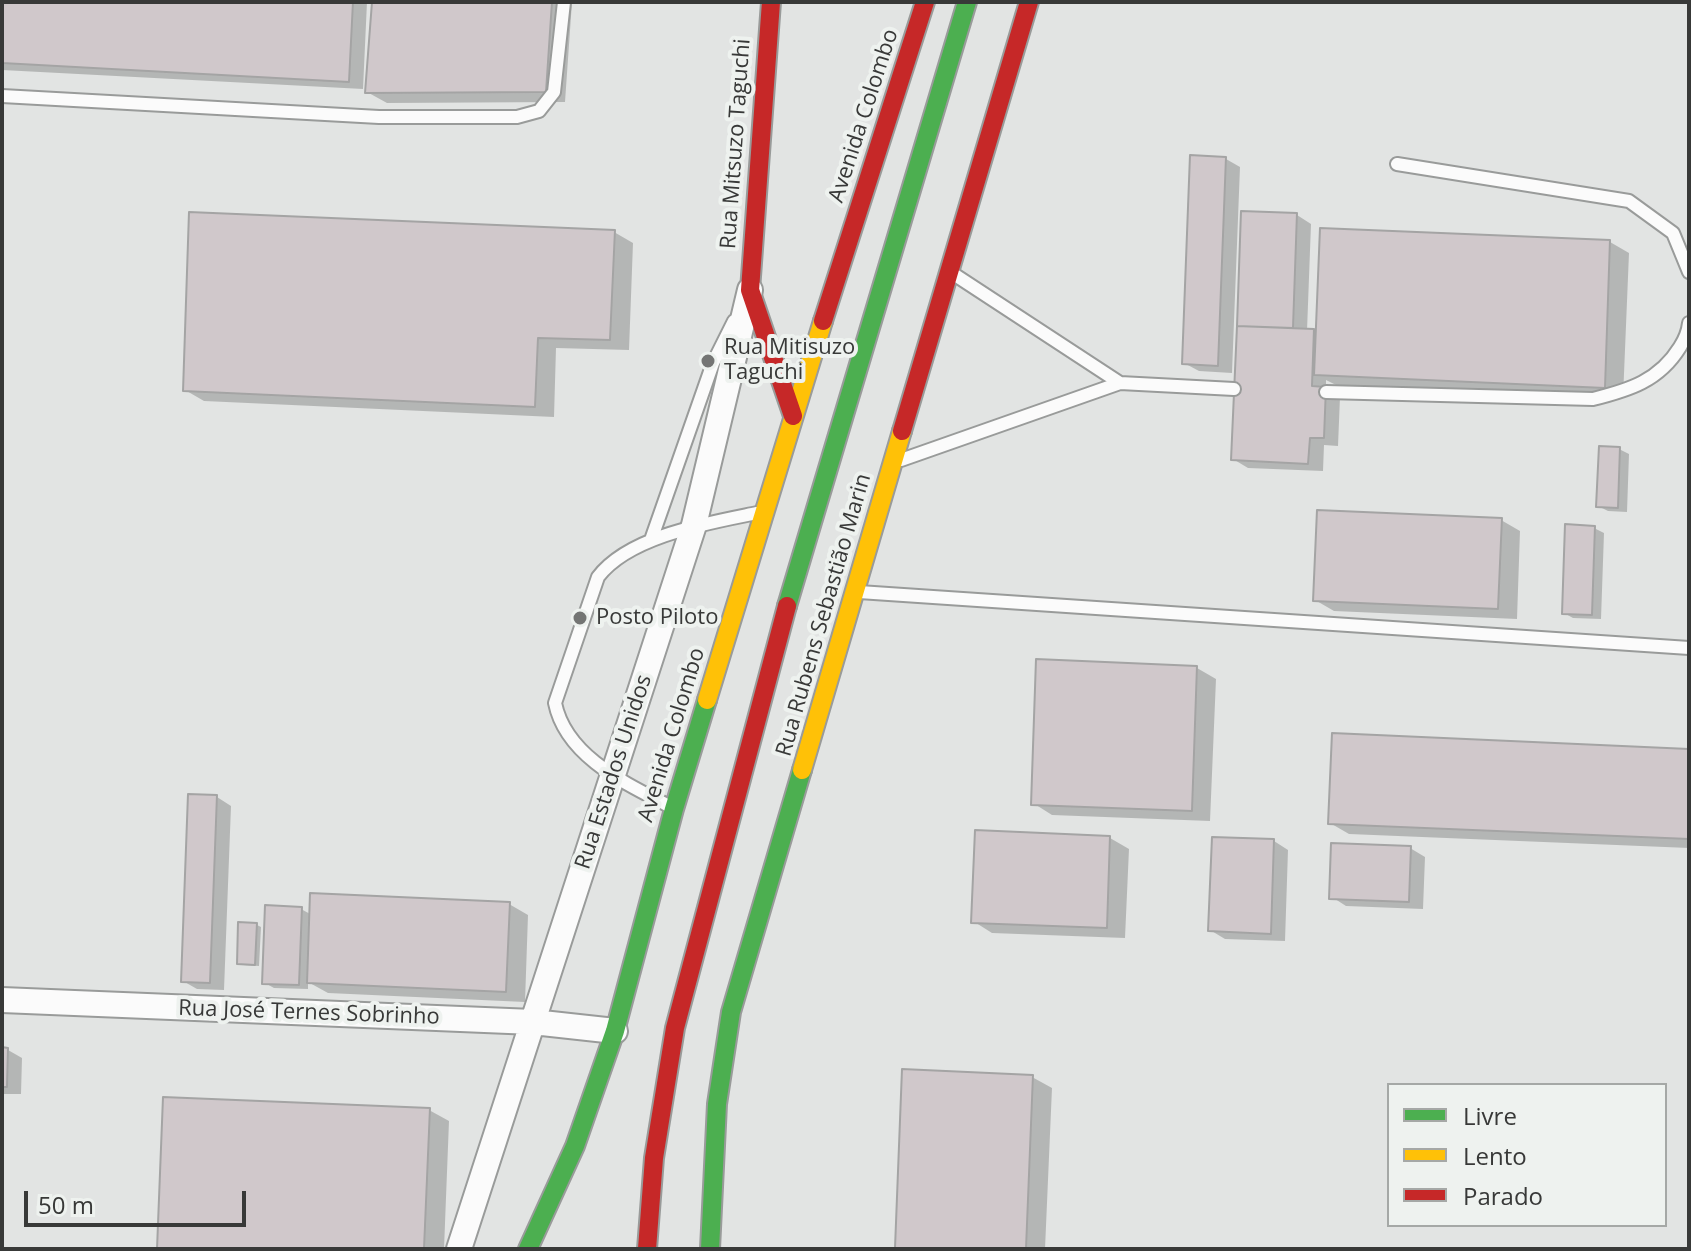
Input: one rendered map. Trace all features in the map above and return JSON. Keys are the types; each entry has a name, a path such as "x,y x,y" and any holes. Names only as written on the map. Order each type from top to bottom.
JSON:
{"main road":[{"name":"Rua Mitsuzo Taguchi","path":"750,290 771,2"},
{"name":"Avenida Colombo","path":"528,1249 575,1146 615,1031 674,809 793,416 925,2"},
{"path":"647,1249 654,1158 675,1028 793,585 967,2"},
{"name":"Rua Rubens Sebastião Marin","path":"710,1249 717,1104 731,1012 1029,2"},
{"path":"750,290 793,416"}],"street":[{"name":"Rua Estados Unidos","path":"459,1249 694,525 750,290"},
{"name":"Rua José Ternes Sobrinho","path":"2,1000 533,1022 615,1031"}],"lane":[{"path":"2,96 379,117 517,117 539,111 554,92 564,2"},
{"path":"1397,164 1629,201 1673,233 1689,272"},
{"path":"950,271 1120,383"},
{"path":"651,540 713,363 750,290"},
{"path":"1326,392 1593,399 1629,390 1668,366 1688,333 1689,323"},
{"path":"894,462 1120,383 1234,389"},
{"path":"674,809 612,776 570,737 559,720 555,703 598,577 606,565 651,540 694,525 765,511"},
{"path":"855,592 1689,648"}],"building":[{"path":"2,2 353,2 349,82 2,63"},
{"path":"372,2 552,2 546,92 365,93"},
{"path":"1190,155 1226,157 1218,366 1182,364"},
{"path":"1241,211 1297,213 1293,328 1237,326"},
{"path":"189,212 615,230 610,340 538,338 535,407 183,391"},
{"path":"1320,228 1610,240 1605,388 1314,375"},
{"path":"1237,326 1314,329 1312,386 1326,387 1324,438 1310,438 1308,464 1231,460"},
{"path":"1599,446 1620,447 1618,508 1596,507"},
{"path":"1317,510 1502,518 1498,609 1313,601"},
{"path":"1565,524 1595,526 1592,615 1562,614"},
{"path":"1036,659 1197,666 1192,811 1031,805"},
{"path":"1332,733 1689,749 1689,839 1328,824"},
{"path":"188,794 217,795 210,983 181,982"},
{"path":"975,830 1110,836 1107,928 971,923"},
{"path":"1212,837 1274,839 1271,934 1208,931"},
{"path":"1331,843 1411,846 1409,902 1329,899"},
{"path":"310,893 510,902 506,992 307,983"},
{"path":"265,905 302,907 299,985 262,984"},
{"path":"238,922 257,923 255,965 237,964"},
{"path":"2,1047 8,1048 7,1087 2,1087"},
{"path":"902,1069 1033,1075 1026,1249 895,1248"},
{"path":"163,1097 430,1108 424,1249 157,1249"}],"traffic: fast":[{"path":"787,606 967,2"},
{"path":"528,1249 575,1146 615,1031 674,809 707,700"},
{"path":"710,1249 717,1104 731,1012 802,770"}],"traffic: slow":[{"path":"707,700 823,321"},
{"path":"802,770 902,431"}],"traffic: jam":[{"path":"771,2 750,290 793,416"},
{"path":"823,321 925,2"},
{"path":"902,431 1029,2"},
{"path":"647,1249 654,1158 675,1028 787,606"}],"place":[{"name":"Rua Mitisuzo Taguchi","path":"708,361"},
{"name":"Posto Piloto","path":"580,618"}]}
